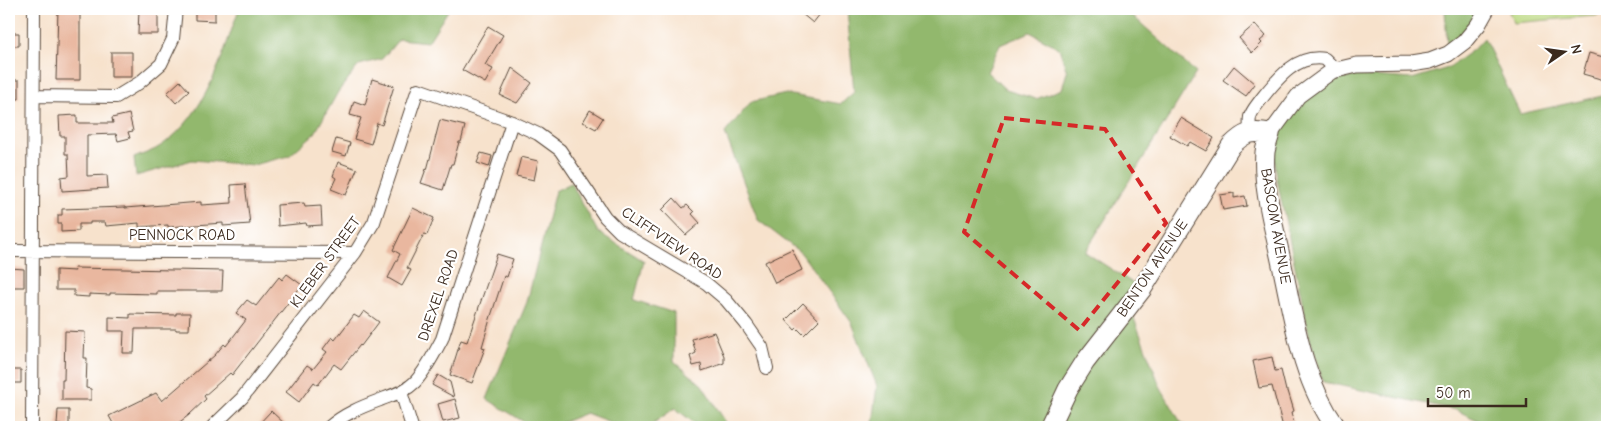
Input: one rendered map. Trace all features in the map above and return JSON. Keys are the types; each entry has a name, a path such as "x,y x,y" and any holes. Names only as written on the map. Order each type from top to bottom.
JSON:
{"main road":[{"path":"1250,133 1258,131 1270,134"},
{"name":"BENTON AVENUE","path":"1050,427 1068,389 1142,289 1231,146 1242,136 1250,133"},
{"name":"BASCOM AVENUE","path":"1270,134 1265,152 1265,172 1269,202 1296,328 1308,372 1318,395 1336,427"}],"street":[{"path":"32,427 34,9"},
{"path":"34,96 116,96 139,83 161,64 173,39 176,9"},
{"name":"BASCOM AVENUE","path":"1270,134 1298,96 1332,71 1357,65 1411,64 1430,61 1448,54 1464,42 1478,25 1487,9"},
{"path":"1250,133 1249,119 1252,112 1275,81 1285,72 1296,65 1315,58 1325,59 1336,70"},
{"name":"CLIFFVIEW ROAD","path":"418,89 512,122 538,134 560,150 605,217 620,232 681,266 706,283 726,300 762,347 768,368"},
{"name":"KLEBER STREET","path":"212,427 242,398 355,253 374,222 418,89"},
{"name":"DREXEL ROAD","path":"329,427 351,411 402,392 414,382 432,358 442,339 512,122"},
{"name":"PENNOCK ROAD","path":"9,251 355,253"},
{"path":"402,392 412,427"}],"highlighted area":[{"path":"1004,118 1105,129 1166,223 1079,330 964,232"}],"green space":[{"path":"239,9 449,9 428,42 399,39 382,59 359,65 338,92 315,133 289,156 253,165 192,160 136,176 134,158 159,147 177,132 190,118 201,101 219,65"},
{"path":"847,9 1125,9 1196,73 1085,252 1134,284 1133,316 1160,386 1180,421 1187,427 865,427 872,423 877,386 852,323 801,253 758,220 725,133 751,102 786,94 841,104 854,92","holes":["1030,32 1059,48 1067,72 1062,89 1036,99 1006,90 987,72 1000,45"]},
{"path":"1445,9 1484,9 1461,36 1447,45"},
{"path":"1508,9 1607,9 1607,13 1595,16 1513,23"},
{"path":"1484,38 1520,114 1607,95 1607,427 1492,427 1456,410 1323,382 1310,339 1277,180 1274,152 1285,119 1309,97 1334,81 1359,75 1412,79 1448,68 1474,49"},
{"path":"571,183 598,232 644,261 634,300 674,313 674,361 702,385 729,427 699,427 675,408 648,427 623,427 586,413 551,427 532,427 487,399 527,302 555,191"}],"building":[{"path":"58,9 80,9 80,80 56,80"},
{"path":"139,9 158,9 158,34 138,34"},
{"path":"195,9 215,9 215,21 195,20"},
{"path":"796,9 824,9 813,23"},
{"path":"1255,24 1266,36 1252,53 1239,38"},
{"path":"488,26 503,35 485,65 493,69 485,83 462,70"},
{"path":"9,33 19,33 19,46 9,46"},
{"path":"111,52 132,52 132,77 111,77"},
{"path":"1589,53 1607,58 1607,70 1604,80 1583,74"},
{"path":"1234,66 1255,84 1246,96 1223,80"},
{"path":"512,68 532,83 517,103 500,95"},
{"path":"372,79 394,86 382,125 377,123 371,144 354,139 361,118 350,115 354,101 365,105"},
{"path":"9,80 19,80 19,99 9,99"},
{"path":"180,81 189,91 176,103 167,93"},
{"path":"590,110 603,118 596,129 583,122"},
{"path":"129,114 133,131 128,132 130,138 118,141 116,134 87,135 87,176 107,175 108,188 62,191 61,177 69,176 68,154 65,154 65,136 60,136 59,116 77,115 77,123 113,123 112,118"},
{"path":"1181,118 1214,138 1206,151 1190,142 1187,146 1170,136"},
{"path":"440,120 465,126 443,190 421,183 427,170"},
{"path":"336,139 350,143 346,156 332,152"},
{"path":"481,153 492,156 489,167 477,163"},
{"path":"521,157 538,161 534,180 516,176"},
{"path":"338,162 357,169 346,195 331,189 336,178 333,176"},
{"path":"245,184 250,224 223,226 223,223 139,227 139,223 106,226 105,222 90,222 90,224 79,224 79,231 61,232 61,224 58,224 58,215 62,215 62,209 125,208 201,202 201,205 232,203 231,185"},
{"path":"1234,193 1234,198 1245,196 1247,206 1223,210 1220,195"},
{"path":"674,198 683,208 687,205 694,212 692,214 700,223 686,235 662,210"},
{"path":"304,203 305,207 321,206 322,225 307,226 306,223 278,226 277,205"},
{"path":"413,208 434,218 427,235 424,234 407,268 411,270 402,286 388,278 400,254 393,250"},
{"path":"792,249 802,270 775,283 765,262"},
{"path":"497,254 513,259 507,277 504,276 482,347 485,348 472,383 450,375 461,340 467,342"},
{"path":"10,268 24,269 24,287 10,287"},
{"path":"74,268 223,271 222,291 157,291 157,294 110,293 110,295 89,294 89,297 74,296 74,290 56,290 56,270 75,271"},
{"path":"287,274 302,285 232,375 230,373 204,396 206,399 189,415 173,427 115,427 109,416 156,393 162,401 215,355 224,344 226,346 246,320 236,313 247,300 256,306 279,277 282,280"},
{"path":"803,303 819,320 804,335 797,328 795,330 786,320"},
{"path":"364,311 379,322 341,369 334,364 318,385 314,382 299,402 286,392 307,365 313,369 327,352 323,349 332,337 335,340 354,315 359,318"},
{"path":"176,313 190,313 189,330 135,329 134,353 123,353 124,331 109,331 109,317 130,318 130,314 176,315"},
{"path":"65,331 85,332 84,358 87,358 86,388 91,389 91,400 62,400"},
{"path":"714,332 724,356 724,363 702,371 701,364 693,366 690,356 696,353 692,339"},
{"path":"1272,357 1275,371 1281,370 1286,391 1288,391 1294,411 1291,412 1295,427 1283,427 1272,386 1259,388 1253,361"},
{"path":"9,370 21,370 21,383 9,383"},
{"path":"438,375 450,382 454,397 432,385"},
{"path":"455,399 460,418 443,422 438,404"},
{"path":"58,410 69,410 69,425 57,425"},
{"path":"271,411 288,427 256,427"}]}
